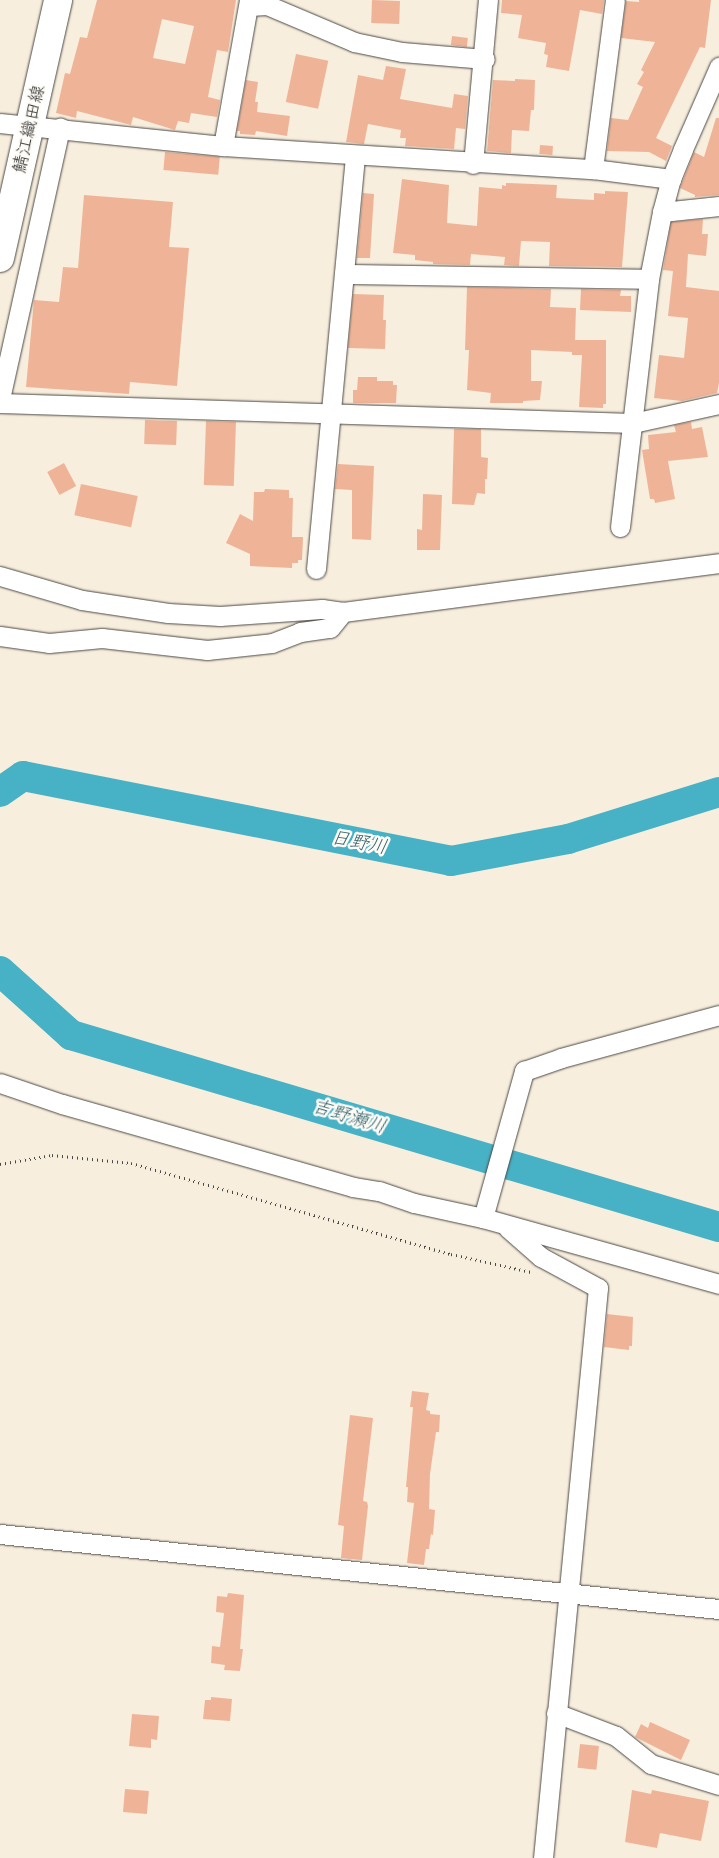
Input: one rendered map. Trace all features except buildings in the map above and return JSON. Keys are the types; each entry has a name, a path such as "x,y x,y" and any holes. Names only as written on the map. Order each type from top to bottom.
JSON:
{"main road":[{"name":"鯖江織田線","path":"0,258 58,0"}],"street":[{"path":"473,164 488,0"},
{"path":"593,170 616,0"},
{"path":"223,146 249,3 267,5 354,42 402,52 484,59"},
{"path":"620,526 649,279 662,212 671,180 719,67"},
{"path":"0,123 223,146 473,164 593,170 671,180"},
{"path":"60,128 0,401 330,415 633,422 719,404"},
{"path":"316,569 325,494 330,415 355,156"},
{"path":"662,212 719,206"},
{"path":"344,274 649,279"},
{"path":"0,576 82,600 168,613 220,616 322,609 343,612 719,563"},
{"path":"0,636 49,643 102,638 207,650 272,643 300,632 330,628 343,612"},
{"path":"483,1218 524,1071 561,1058 710,1022 719,1015"},
{"path":"0,1083 62,1104 344,1184 483,1218 505,1226 719,1284"},
{"path":"505,1226 541,1258 598,1288 570,1595 556,1713 543,1858"},
{"path":"0,1534 570,1595 719,1609"},
{"path":"556,1713 616,1736 651,1764 719,1785"}],"path":[{"path":"0,1164 52,1155 131,1163 451,1254 534,1273"}],"waterway":[{"name":"日野川","path":"0,792 23,776 451,861 568,839 719,792"},
{"name":"吉野瀬川","path":"0,971 71,1035 719,1227"}]}
